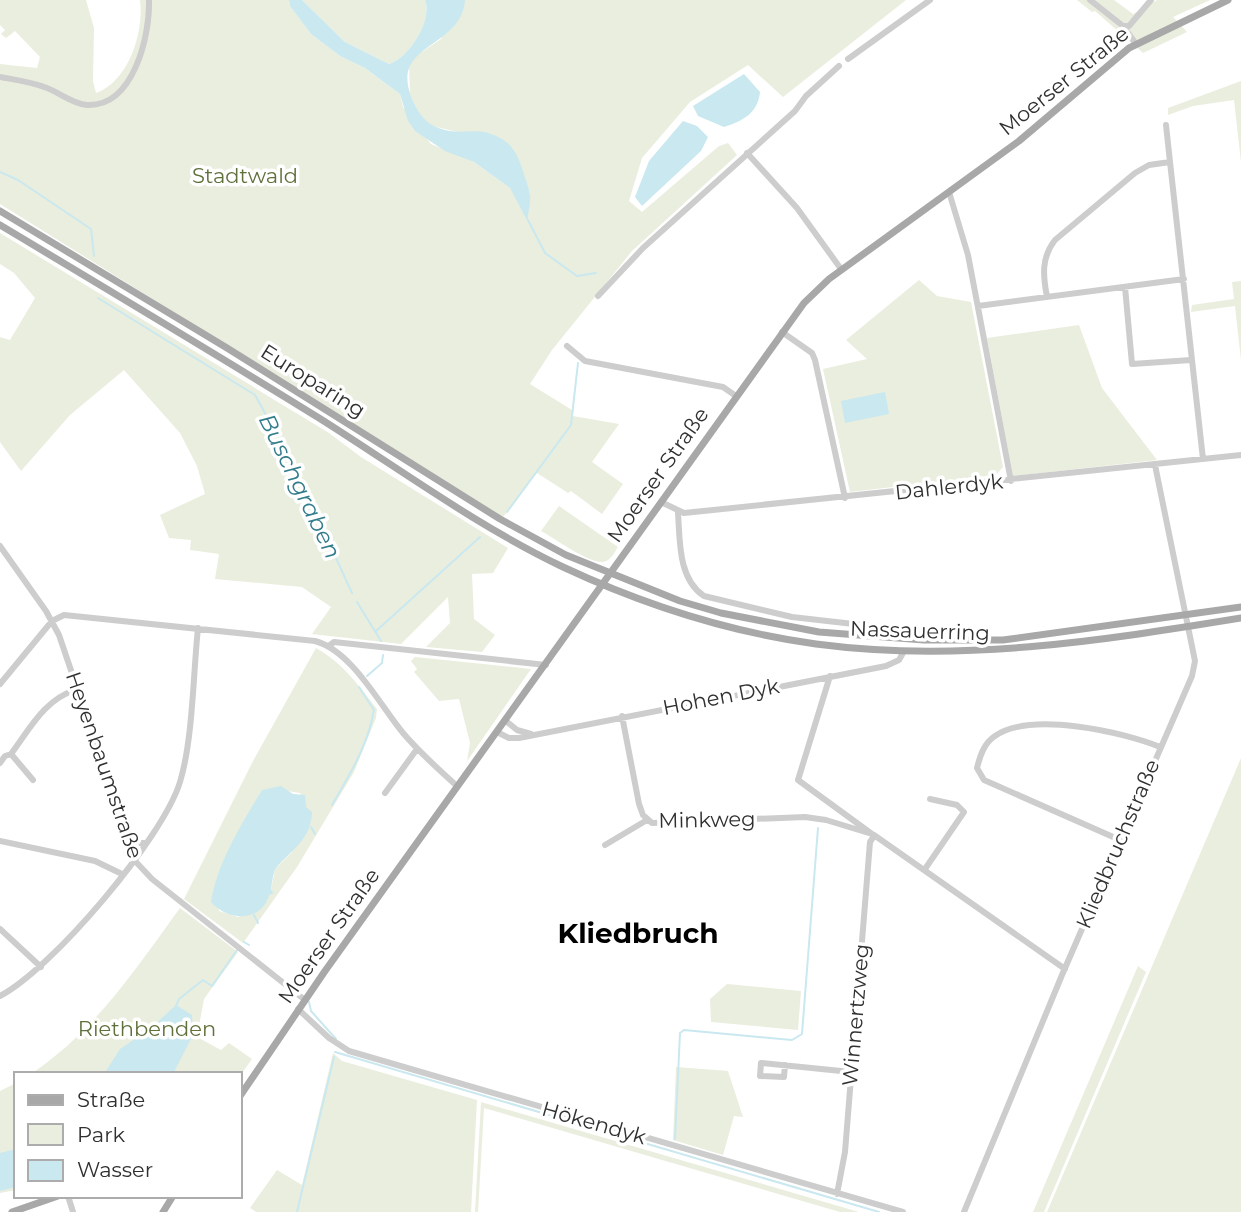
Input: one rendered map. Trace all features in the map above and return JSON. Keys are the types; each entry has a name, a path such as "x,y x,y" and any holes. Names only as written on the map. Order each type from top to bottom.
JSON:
{"main road":[{"name":"Moerser Straße","path":"242,1093 298,1009 457,786 782,332 816,290 841,269 1019,141 1136,44 1228,0"},
{"name":"Europaring","path":"0,211 239,355 497,518 610,574"},
{"name":"Europaring","path":"0,225 220,357 492,528 603,585"},
{"name":"Nassauerring","path":"610,574 680,601 819,632 1003,640 1241,607"},
{"name":"Nassauerring","path":"603,585 719,624 814,643 904,651 981,651 1054,646 1241,618"},
{"path":"12,1212 52,1198"}],"street":[{"path":"0,77 46,87 83,104 114,97 129,79 146,35 149,0"},
{"path":"848,59 930,0"},
{"path":"1090,0 1123,26 1136,44"},
{"path":"1123,26 1129,26 1151,0"},
{"path":"598,296 643,248 839,66"},
{"path":"1166,125 1203,459"},
{"path":"747,153 797,208 841,269"},
{"path":"1047,297 1043,273 1047,251 1055,240 1135,173 1149,165 1170,162"},
{"path":"950,192 960,221 978,306 1010,481"},
{"path":"978,306 1184,279"},
{"path":"1125,287 1132,364 1191,360"},
{"path":"782,332 812,353 815,360 845,498"},
{"path":"567,346 585,361 723,387 736,396"},
{"name":"Dahlerdyk","path":"678,513 845,498 1241,455"},
{"name":"Kliedbruchstraße","path":"964,1212 1195,661 1155,465"},
{"path":"661,502 678,513"},
{"name":"Nassauerring","path":"678,513 686,578 693,588 704,596 792,617 924,636"},
{"name":"Heyenbaumstraße","path":"0,546 52,621 134,859 152,879 305,1000"},
{"path":"0,684 52,621 71,614 330,645 344,657 417,748 457,786"},
{"path":"0,996 41,967 122,874 164,819 180,782 198,628"},
{"path":"330,645 334,642 546,665"},
{"name":"Hohen Dyk","path":"497,732 509,738 533,734 886,666 898,660 904,651"},
{"name":"Minkweg","path":"830,676 797,780 1065,969"},
{"path":"0,763 45,707 60,695 77,689"},
{"name":"Minkweg","path":"622,716 639,804 647,820 661,823 804,817 826,820 873,835"},
{"path":"506,721 517,730 533,734"},
{"path":"1120,840 984,780 977,768 981,755 996,735 1034,726 1102,729 1160,747"},
{"path":"385,793 417,748"},
{"path":"5,755 33,780"},
{"path":"925,869 964,813 957,805 930,799"},
{"path":"605,845 647,820"},
{"name":"Winnertzweg","path":"837,1194 845,1152 870,842 873,835"},
{"path":"125,837 134,843 146,843"},
{"path":"0,841 95,861 122,874"},
{"path":"0,929 41,967"},
{"name":"Hökendyk","path":"298,1009 329,1038 349,1051 903,1212"},
{"path":"785,1065 851,1072"}],"green space":[{"name":"Stadtwald","path":"0,0 86,0 94,28 93,81 96,93 117,78 132,54 141,13 140,0 289,0 290,6 311,34 400,94 403,107 431,144 474,162 510,188 522,207 530,193 525,178 462,133 432,126 421,118 410,94 409,64 414,57 441,39 465,0 906,0 783,97 748,65 690,102 642,158 629,201 642,212 719,146 728,143 737,155 632,251 552,350 530,384 572,410 577,366 573,416 619,424 592,462 623,484 602,514 571,491 568,493 537,473 503,517 0,204 0,64 37,68 40,57 15,31 6,38 1,34 5,30 0,25"},
{"path":"302,0 425,0 426,18 411,46 389,64 345,42"},
{"path":"1077,0 1114,0 1133,14 1157,0 1210,0 1173,17 1187,32 1143,53 1095,11 1092,12"},
{"path":"1241,81 1241,162 1234,100 1193,106 1168,115 1168,108"},
{"path":"0,233 329,433 361,457 508,548 493,573 472,574 474,619 495,635 482,652 426,647 450,623 448,597 401,644 312,634 331,607 302,587 215,579 219,554 190,550 191,540 169,538 160,515 205,494 197,466 180,433 124,370 70,415 21,471 0,442 0,337 10,340 35,298 14,273 0,264"},
{"path":"919,280 937,296 971,302 1003,467 996,475 850,492 823,369 867,359 846,340"},
{"path":"1241,281 1241,360 1235,306 1191,312 1192,305 1234,299 1232,282"},
{"path":"1079,325 1102,388 1157,460 1013,476 987,338"},
{"path":"559,506 618,547 610,559 602,562 588,558 541,531"},
{"path":"316,648 342,668 377,709 376,718 354,772 297,867 243,943 184,899 253,761","holes":["262,790 300,793 306,807 292,852 275,869 271,890 261,906 238,917 219,911 220,871"]},
{"path":"415,657 531,669 467,761 470,743 459,699 439,701 414,672 417,669 411,661"},
{"path":"1241,758 1241,1212 1047,1212"},
{"name":"Riethbenden","path":"180,908 238,952 204,999 197,1037 221,1050 229,1043 252,1059 242,1073 34,1072 75,1039 130,976"},
{"path":"1138,966 1146,972 1044,1212 1033,1212"},
{"path":"727,984 801,991 798,1030 711,1022 710,999"},
{"path":"333,1053 342,1061 477,1100 471,1212 256,1212 250,1208 277,1170 302,1185"},
{"path":"676,1067 728,1071 743,1117 734,1116 723,1155 673,1140"},
{"path":"14,1084 14,1190 0,1193 0,1091"},
{"path":"481,1102 859,1212 840,1212 484,1108 478,1212 475,1212"}],"water":[{"path":"289,0 302,0 345,42 389,64 404,54 418,37 426,18 425,0 465,0 460,17 451,29 416,57 409,68 408,83 414,103 430,124 450,131 488,133 510,145 518,157 529,190 528,222 510,188 474,162 445,151 415,131 408,121 400,94 311,34 290,6"},
{"path":"744,74 760,92 753,111 724,127 698,116 693,106"},
{"path":"683,121 697,126 708,137 701,151 642,206 635,197 649,161"},
{"path":"885,392 889,414 845,423 841,401"},
{"path":"281,786 293,794 305,795 306,807 312,812 308,830 300,843 276,868 271,890 274,893 269,895 265,904 252,914 244,916 226,913 211,902 224,858 262,790"},
{"path":"176,1005 192,1015 193,1035 174,1072 105,1072 120,1049 150,1029"},
{"path":"14,1150 14,1188 0,1191 0,1153"}],"waterway":[{"name":"Buschgraben","path":"0,172 18,180 91,229 94,256"},
{"path":"528,220 545,253 577,276 596,273"},
{"name":"Buschgraben","path":"98,298 255,395 291,460 352,593"},
{"name":"Buschgraben","path":"507,512 571,425 578,363"},
{"name":"Buschgraben","path":"376,631 480,537"},
{"name":"Buschgraben","path":"357,602 381,641"},
{"path":"367,676 382,663 383,655"},
{"path":"332,805 358,759 374,710 359,687"},
{"path":"311,827 315,834"},
{"path":"675,1139 680,1033 684,1030 792,1040 802,1034 818,828"},
{"path":"254,915 258,923"},
{"path":"244,942 249,945"},
{"path":"176,1006 179,999 203,980 212,986 237,950"},
{"path":"309,1002 311,1011 336,1039"},
{"path":"335,1052 879,1212"},
{"path":"297,1212 334,1057"}],"district":[{"name":"Kliedbruch","path":"638,933"}]}
